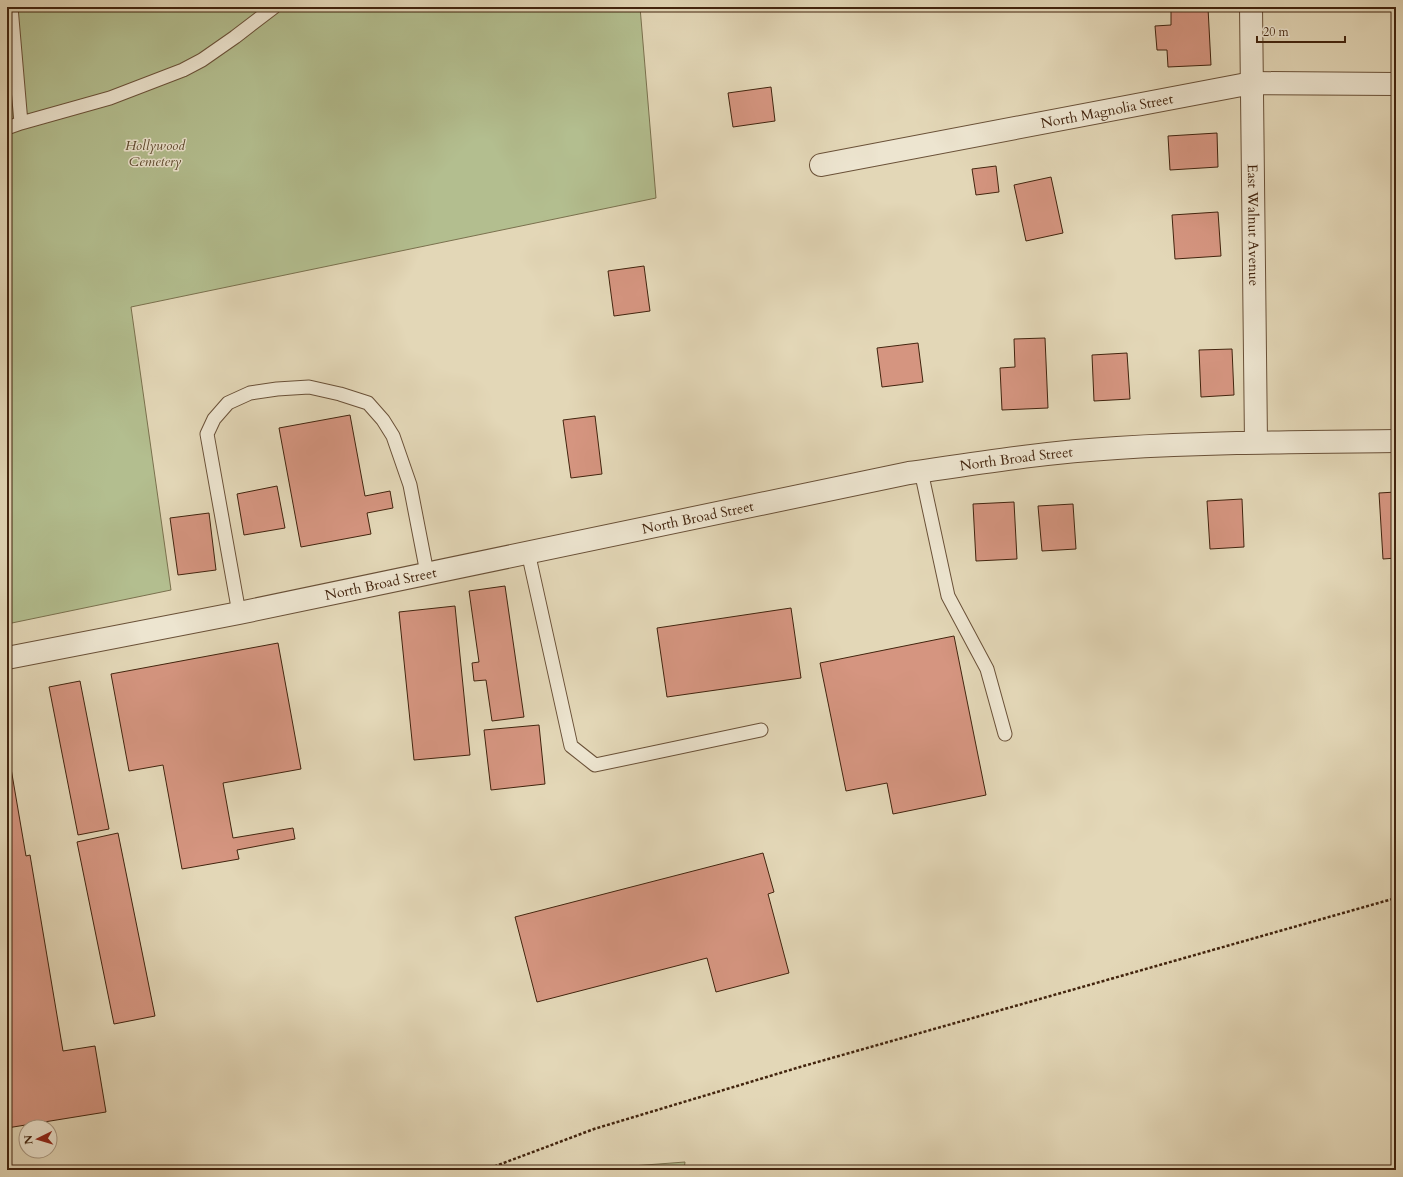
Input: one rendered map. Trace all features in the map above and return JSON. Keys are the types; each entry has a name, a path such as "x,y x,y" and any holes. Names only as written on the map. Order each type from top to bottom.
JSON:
{"street":[{"name":"East Walnut Avenue","path":"1251,7 1256,442"},
{"name":"North Magnolia Street","path":"821,165 1252,83 1396,84"},
{"name":"North Broad Street","path":"7,658 238,613 921,471 1011,458 1116,448 1256,442 1396,441"}],"lane":[{"path":"11,7 21,122"},
{"path":"7,128 21,122 110,98 183,70 202,60 236,37 274,7"},
{"path":"238,613 207,434 214,419 228,403 250,393 308,387 340,394 368,403 383,420 393,436 401,457 410,484 427,573"},
{"path":"921,471 948,596 987,668 1005,734"},
{"path":"528,552 571,746 595,765 761,730"}],"path":[{"path":"485,1170 594,1128 800,1066 1396,898"}],"green space":[{"name":"Hollywood Cemetery","path":"7,7 640,7 656,198 131,307 171,590 7,624"},
{"path":"685,1162 684,1170 579,1170"}],"building":[{"path":"1208,8 1211,65 1168,67 1167,50 1157,50 1155,26 1171,25 1171,10"},
{"path":"771,87 775,121 733,127 728,93"},
{"path":"1217,133 1218,167 1170,170 1168,136"},
{"path":"996,166 999,192 976,195 972,169"},
{"path":"1051,177 1063,233 1026,241 1014,185"},
{"path":"1218,212 1221,256 1175,259 1172,215"},
{"path":"644,266 650,311 614,316 608,271"},
{"path":"1045,338 1048,408 1002,410 1000,368 1015,367 1014,339"},
{"path":"918,343 923,382 882,387 877,348"},
{"path":"1232,349 1234,395 1201,397 1199,350"},
{"path":"1127,353 1130,399 1094,401 1092,355"},
{"path":"350,415 365,496 390,491 393,508 367,513 371,534 301,547 279,428"},
{"path":"595,416 602,474 571,478 563,420"},
{"path":"277,486 285,528 244,535 237,494"},
{"path":"1396,492 1396,558 1383,559 1379,493"},
{"path":"1242,499 1244,547 1210,549 1207,501"},
{"path":"1014,502 1017,559 976,561 973,504"},
{"path":"1073,504 1076,549 1042,551 1038,506"},
{"path":"209,513 216,570 178,575 170,518"},
{"path":"505,586 524,717 492,721 486,680 474,681 472,663 479,662 469,591"},
{"path":"455,606 470,755 414,760 399,612"},
{"path":"791,608 801,678 667,697 657,628"},
{"path":"954,636 986,795 893,814 887,783 846,791 820,663"},
{"path":"278,643 301,769 223,783 233,838 293,828 295,839 237,850 239,859 182,869 163,765 129,771 111,674"},
{"path":"80,681 109,829 78,835 49,687"},
{"path":"539,725 545,784 491,790 484,730"},
{"path":"7,745 26,856 30,855 63,1051 95,1046 106,1112 58,1120 18,1119 18,1126 7,1128"},
{"path":"118,833 155,1016 114,1024 77,842"},
{"path":"763,853 774,892 768,894 789,973 716,992 707,958 537,1002 515,917"}]}
